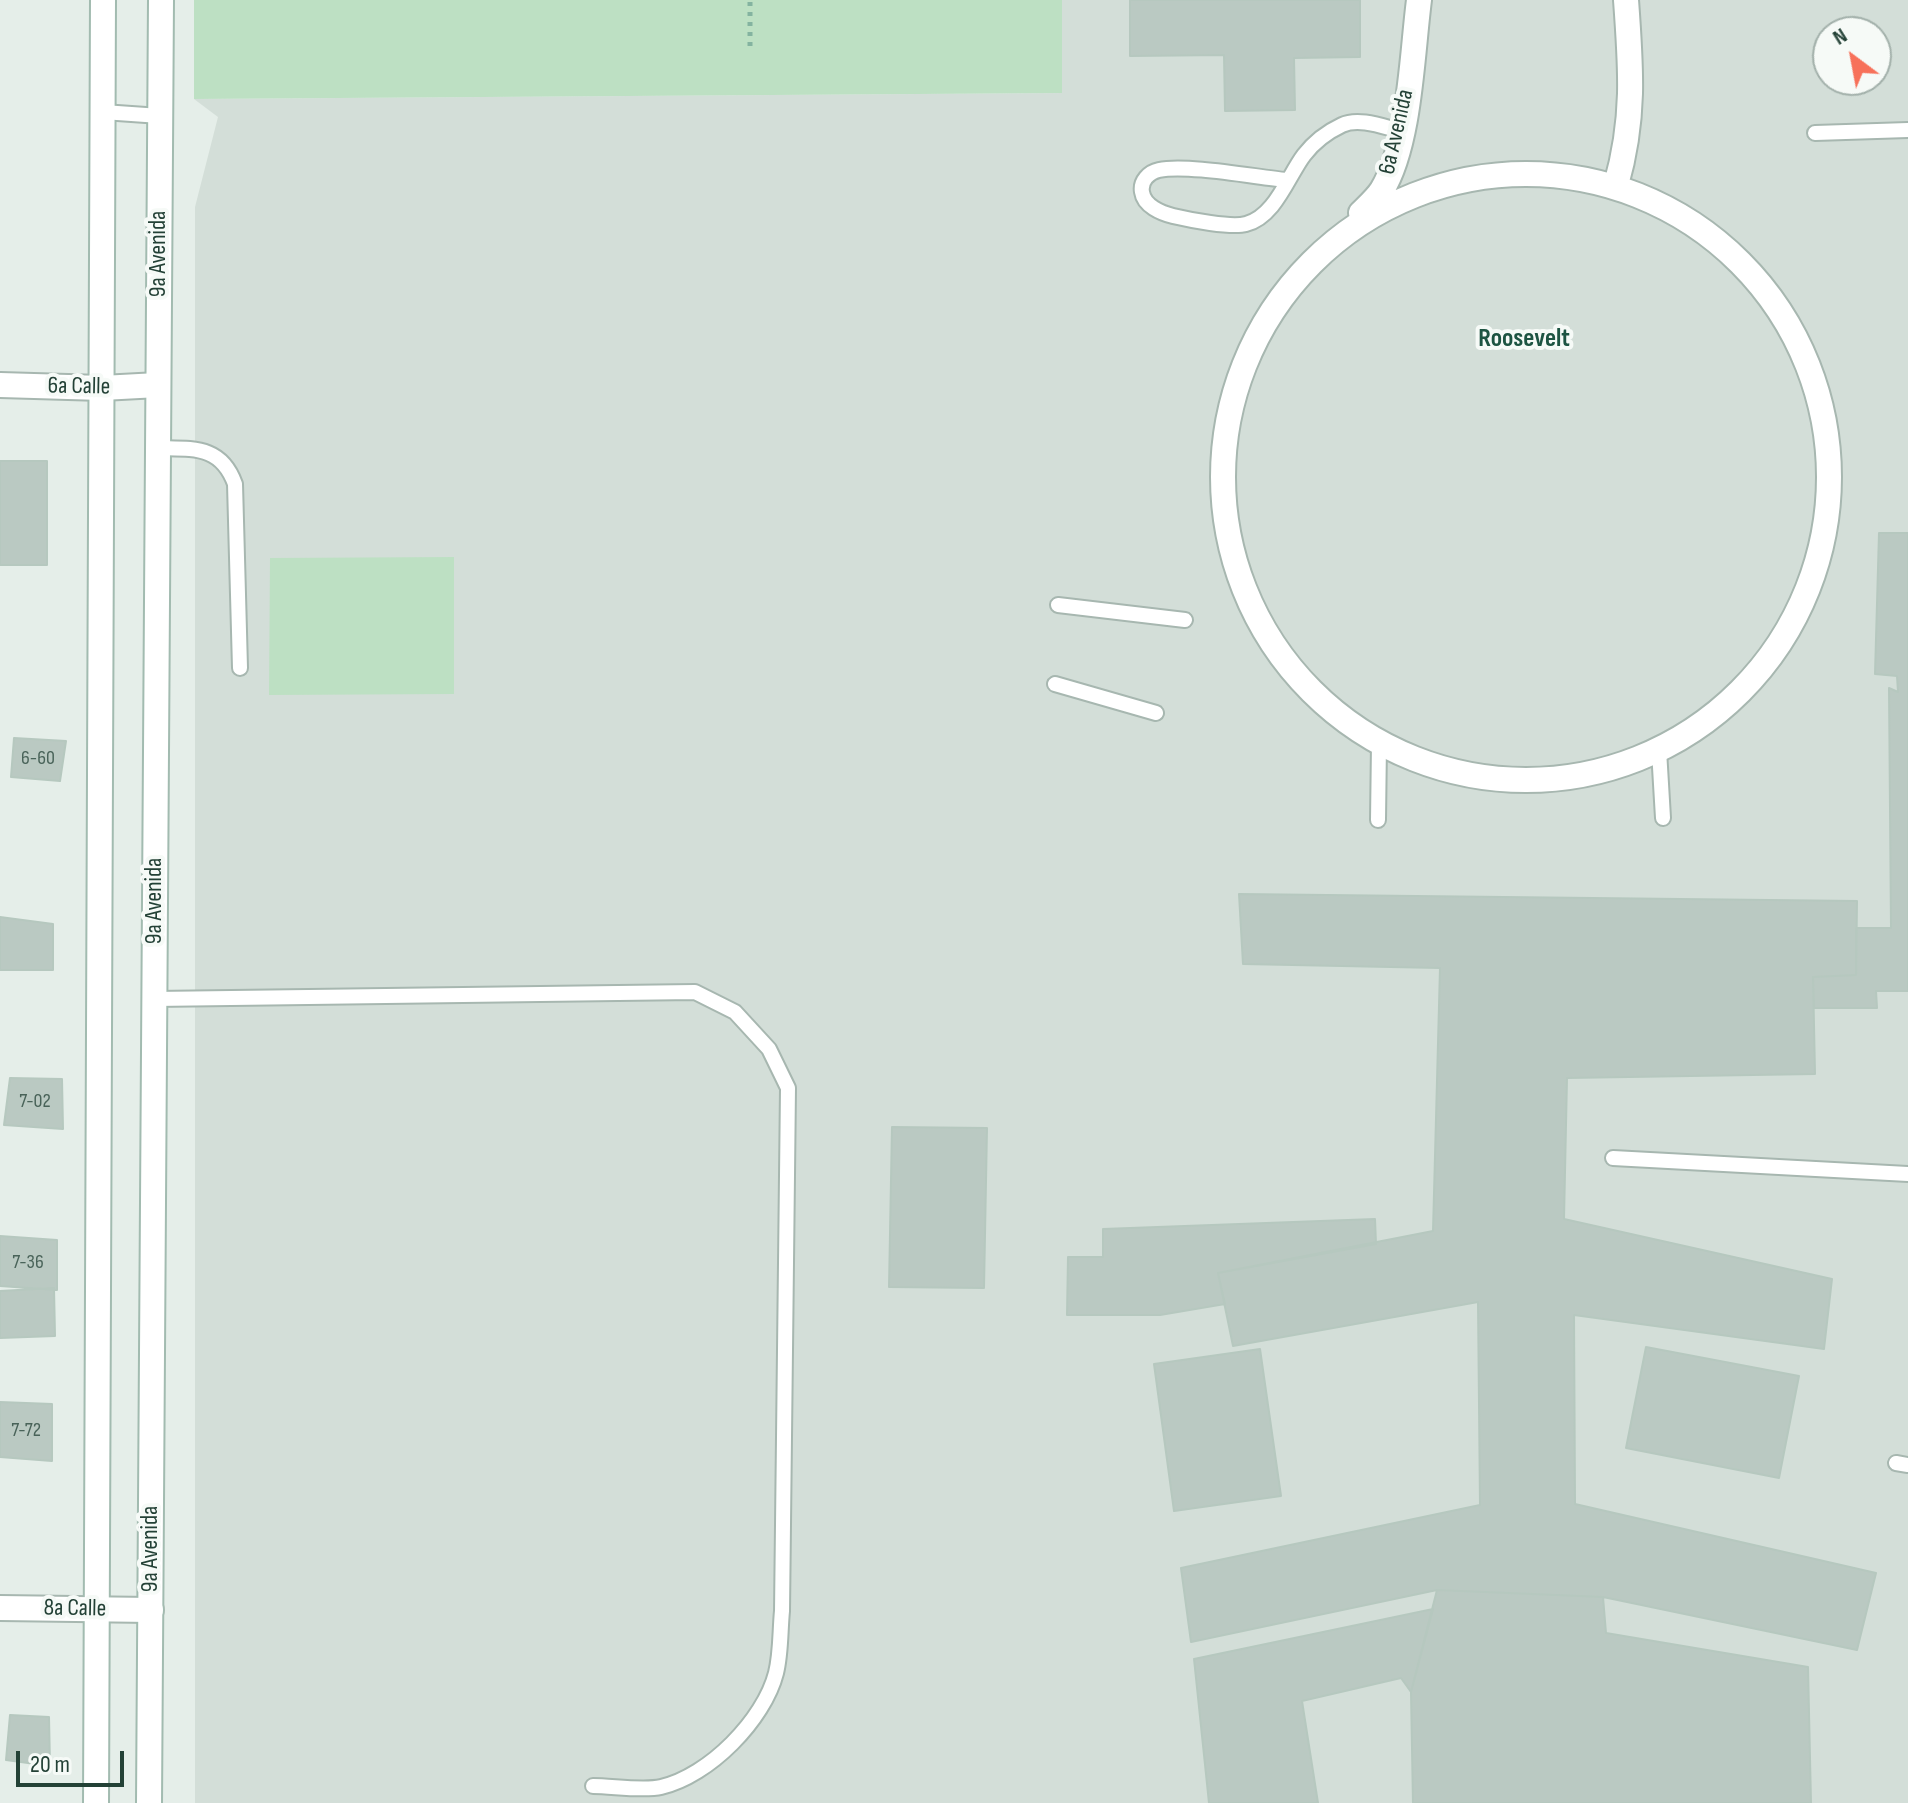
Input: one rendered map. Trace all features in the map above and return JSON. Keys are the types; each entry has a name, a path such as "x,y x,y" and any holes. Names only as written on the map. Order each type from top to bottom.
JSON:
{"main road":[{"path":"96,1803 103,0"},
{"name":"9a Avenida","path":"149,1803 161,0"},
{"name":"6a Avenida","path":"1332,244 1382,191 1395,159 1419,0"},
{"path":"1616,185 1627,142 1632,81 1626,0"},
{"path":"1542,172 1616,185 1684,216 1741,260 1787,316 1817,382 1831,453 1827,526 1807,595 1770,658 1720,711 1659,750 1590,774 1518,781 1446,771 1379,744 1320,702 1272,647 1240,583 1223,512 1221,481 1228,414 1249,350 1285,292 1332,244 1395,203 1466,178 1542,172"},
{"name":"6a Calle","path":"0,385 102,388 158,385"},
{"name":"8a Calle","path":"0,1608 151,1610"}],"lane":[{"path":"103,112 160,116"},
{"path":"1286,180 1181,169 1157,170 1146,177 1141,185 1142,196 1153,209 1172,216 1246,224 1264,214 1306,152 1325,135 1346,123 1364,122 1401,131"},
{"path":"1815,133 1908,130"},
{"path":"158,448 197,448 220,459 230,471 235,484 240,668"},
{"path":"1058,605 1185,620"},
{"path":"1055,684 1156,713"},
{"path":"1378,820 1379,744"},
{"path":"1659,750 1663,818"},
{"path":"154,999 695,992 735,1012 769,1049 788,1088 782,1611 776,1672 764,1704 749,1726 720,1754 693,1773 661,1787 593,1786"},
{"path":"1613,1158 1908,1174"}],"path":[{"path":"750,0 750,46"}],"shaded area":[{"path":"1062,0 1908,0 1908,1803 195,1803 195,207 218,117 194,99 1062,93"}],"green space":[{"path":"194,0 1062,0 1062,93 194,99"},
{"path":"454,557 454,694 269,695 270,558"}],"building":[{"path":"1130,0 1360,0 1360,57 1294,58 1295,110 1225,111 1224,55 1130,56"},
{"path":"0,461 47,461 47,565 0,565"},
{"path":"1879,533 1908,533 1908,991 1876,991 1877,1008 1814,1008 1813,977 1856,975 1856,928 1891,928 1889,688 1898,692 1897,676 1875,674"},
{"path":"14,738 66,741 60,781 11,777"},
{"path":"1239,894 1857,901 1856,975 1813,977 1815,1074 1567,1078 1564,1219 1832,1279 1824,1349 1574,1315 1575,1504 1876,1573 1857,1650 1603,1597 1437,1590 1191,1642 1181,1568 1480,1505 1478,1302 1233,1346 1218,1273 1433,1231 1440,968 1243,964"},
{"path":"0,917 53,924 53,970 0,970"},
{"path":"10,1078 62,1079 63,1129 4,1125"},
{"path":"892,1127 987,1128 984,1288 889,1287"},
{"path":"1375,1219 1376,1244 1218,1273 1225,1304 1160,1315 1067,1315 1068,1257 1103,1257 1103,1229"},
{"path":"0,1236 57,1240 57,1290 0,1286"},
{"path":"54,1288 55,1336 0,1338 0,1291"},
{"path":"1646,1347 1799,1376 1779,1478 1626,1448"},
{"path":"1260,1349 1281,1496 1174,1511 1154,1364"},
{"path":"0,1402 52,1404 52,1461 0,1457"},
{"path":"1437,1590 1603,1597 1606,1633 1808,1667 1811,1803 1413,1803 1411,1692"},
{"path":"1433,1609 1411,1692 1401,1678 1302,1701 1318,1803 1209,1803 1194,1659"},
{"path":"10,1715 49,1717 50,1766 6,1760"}],"district":[{"name":"Roosevelt","path":"1524,339"}]}
